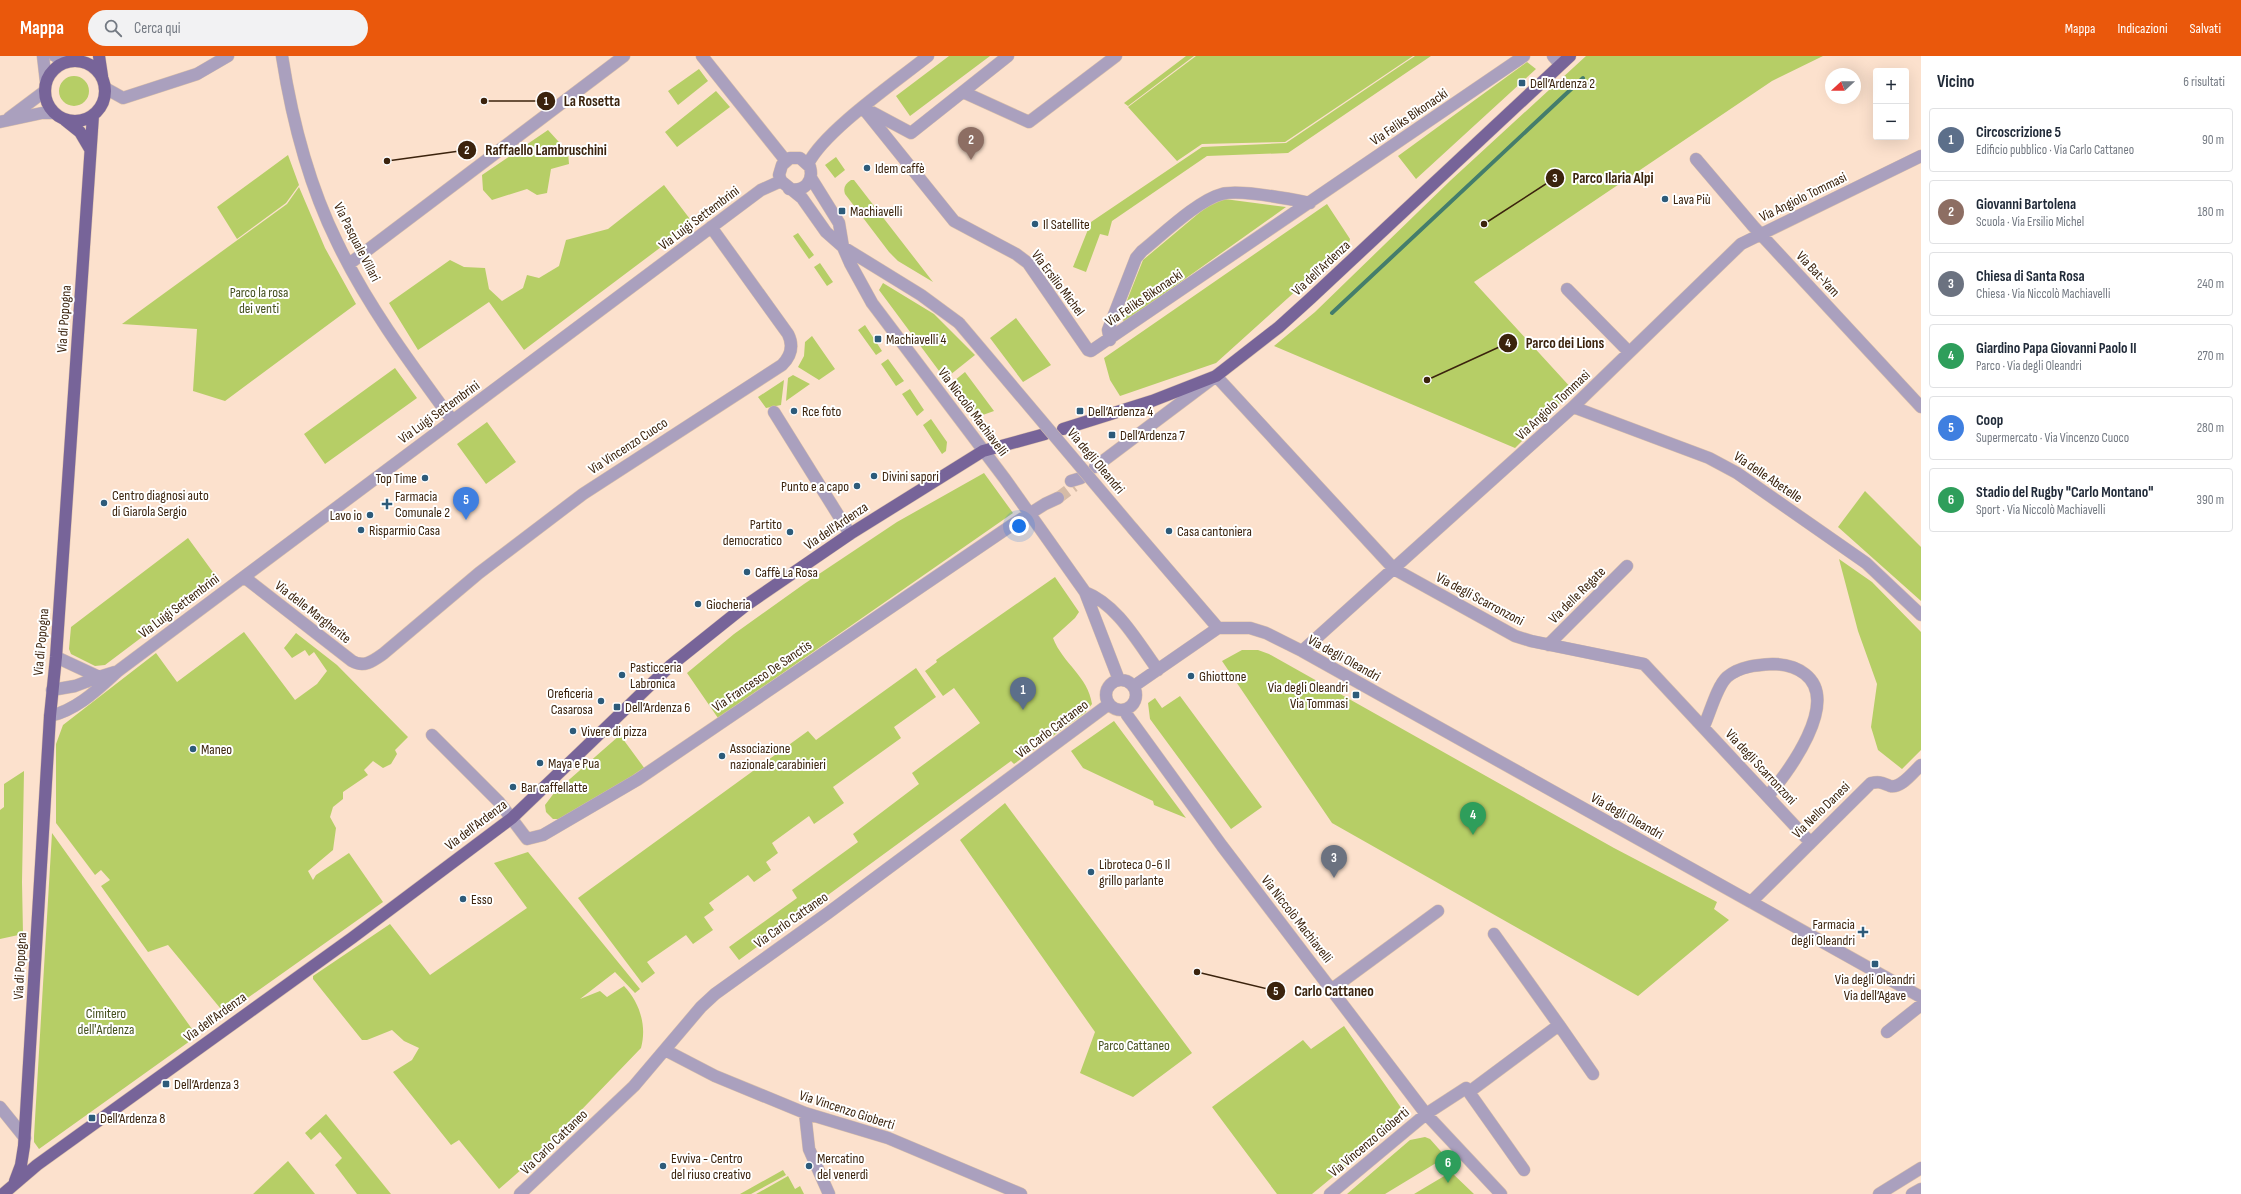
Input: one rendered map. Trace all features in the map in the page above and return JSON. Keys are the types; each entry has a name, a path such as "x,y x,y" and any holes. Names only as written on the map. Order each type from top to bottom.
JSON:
{"main road":[{"path":"59,116 79,121 93,115 103,103 103,82 99,56"},
{"name":"Via dell'Ardenza","path":"1063,429 1152,401 1216,376 1290,317 1558,59 1570,56"},
{"path":"90,149 80,132 59,116 48,103 45,87 54,69 76,59 96,68 103,82"},
{"name":"Via di Popogna","path":"14,1182 21,1165 25,1138 50,716 56,657 93,115"},
{"name":"Via dell'Ardenza","path":"2,1194 14,1182 352,938 512,818 547,786 619,713 698,642 744,606 850,534 983,451 1045,434"}],"street":[{"path":"1,122 25,108 45,87 43,56"},
{"path":"55,56 76,59"},
{"path":"103,82 123,98 197,74 228,56"},
{"name":"Via Pasquale Villari","path":"282,56 292,114 306,162 330,228 349,264 385,325 452,420"},
{"path":"349,264 624,56"},
{"path":"702,56 786,161"},
{"path":"808,164 812,155 828,138 928,56"},
{"path":"863,108 911,133 1008,56"},
{"path":"963,92 1029,122 1116,56"},
{"name":"Via Feliks Bikonacki","path":"1310,202 1276,196 1224,193 1206,200 1142,251 1136,258 1108,330 1110,340 1524,56"},
{"name":"Via Ersilio Michel","path":"863,108 954,221 1016,254 1028,263 1088,350 1094,351 1110,340"},
{"path":"1,122 42,113 59,116"},
{"name":"Via Angiolo Tommasi","path":"1302,651 1573,407 1741,244 1921,156"},
{"path":"795,157 808,164 811,171 811,178 805,187 800,189 785,185 780,170 786,161 795,157"},
{"name":"Via Bat-Yam","path":"1696,159 1760,234 1921,408"},
{"name":"Via Niccolò Machiavelli","path":"811,178 839,223 843,247 872,303 1030,513 1085,592 1119,680"},
{"name":"Via Luigi Settembrini","path":"50,716 70,709 99,689 118,671 244,576 761,190 785,185"},
{"name":"Via Niccolò Machiavelli","path":"785,185 802,198 826,232 843,247"},
{"name":"Via Vincenzo Cuoco","path":"365,664 383,654 479,574 583,494 785,361 792,348 788,334 712,227"},
{"name":"Via degli Oleandri","path":"843,247 921,295 959,323 1218,628 1250,628 1266,633 1302,651 1921,997"},
{"path":"1567,289 1629,352"},
{"path":"1096,466 1216,376"},
{"name":"Via degli Scarronzoni","path":"1216,376 1394,569 1506,632 1531,641 1548,645 1644,664 1704,726 1810,842"},
{"name":"Via delle Abetelle","path":"1573,407 1710,458 1737,473 1866,563 1921,615"},
{"path":"774,412 850,534"},
{"path":"1030,513 1056,496"},
{"name":"Via Francesco De Sanctis","path":"512,818 527,839 542,835 630,784 1030,513"},
{"name":"Via delle Regate","path":"1548,645 1627,566"},
{"name":"Via delle Margherite","path":"244,576 356,664 365,664"},
{"name":"Via Niccolò Machiavelli","path":"1085,592 1100,599 1111,610 1158,670"},
{"path":"1134,686 1218,628"},
{"path":"56,657 99,677"},
{"path":"1704,726 1722,685 1735,672 1749,667 1780,664 1793,667 1808,677 1815,689 1817,701 1813,724 1805,743 1790,767 1768,796"},
{"name":"Via Luigi Settembrini","path":"52,690 74,686 118,671"},
{"path":"1127,680 1134,686 1136,698 1134,703 1126,709 1117,709 1109,704 1106,691 1112,682 1127,680"},
{"name":"Via Carlo Cattaneo","path":"520,1194 634,1086 701,1007 715,994 828,913 1109,704"},
{"name":"Via Niccolò Machiavelli","path":"1126,709 1127,715 1222,846 1426,1114 1501,1194"},
{"path":"432,735 499,802 512,818"},
{"name":"Via Nello Danesi","path":"1751,902 1871,783 1882,782 1890,786 1900,785 1921,765"},
{"path":"1332,989 1438,911"},
{"path":"1494,934 1594,1074"},
{"path":"1887,1032 1921,1005"},
{"path":"1524,1170 1469,1092 1559,1025"},
{"name":"Via Vincenzo Gioberti","path":"665,1050 716,1076 805,1113 888,1138 1021,1194"},
{"name":"Via Vincenzo Gioberti","path":"1330,1194 1426,1114 1466,1088 1469,1092"},
{"path":"0,1107 25,1138"},
{"path":"805,1113 809,1149 814,1165 829,1194"},
{"path":"1879,1194 1921,1168"},
{"path":"1912,1194 1921,1189"}],"green space":[{"path":"949,56 990,56 910,116 896,96"},
{"path":"1186,56 1194,56 1128,106 1124,103"},
{"path":"1196,56 1413,56 1285,142 1202,144 1177,161 1128,107"},
{"path":"1415,56 1431,56 1288,153 1207,156 1112,221 1108,236 1100,234 1086,272 1073,267 1091,222 1202,147 1286,143"},
{"path":"1586,56 1823,56 1772,81 1474,282 1573,390 1515,448 1274,346 1315,312 1451,180"},
{"path":"1527,62 1536,69 1416,179 1398,156"},
{"path":"699,69 708,81 678,105 668,91"},
{"path":"74,76 80,77 88,85 88,97 80,105 74,106 68,105 60,97 59,91 60,85 68,77"},
{"path":"716,91 730,107 677,147 665,132"},
{"path":"548,130 568,152 569,164 551,169 547,193 537,195 527,189 492,200 483,190 482,175"},
{"path":"288,155 299,185 286,203 237,239 217,207"},
{"path":"836,157 845,170 835,178 825,165"},
{"path":"851,180 854,180 933,282 898,261 889,252 845,194 845,186"},
{"path":"664,185 693,223 524,350 489,302 418,350 389,303 450,260 464,267 485,268 489,289 502,301 523,288 527,275 539,278 559,266 566,240 608,229"},
{"name":"Parco la rosa dei venti","path":"299,187 325,248 356,304 225,401 193,391 197,329 122,324 287,204"},
{"path":"1217,198 1286,207 1123,323 1126,303 1143,260"},
{"path":"1327,204 1350,239 1349,243 1216,363 1120,396 1110,380 1104,358"},
{"path":"798,233 814,255 809,259 793,236"},
{"path":"820,263 833,282 827,286 814,267"},
{"path":"883,283 934,314 975,355 945,379 879,290"},
{"path":"1016,318 1051,365 1023,382 990,338"},
{"path":"865,325 882,351 876,355 858,330"},
{"path":"812,336 835,369 819,380 798,367 804,356 805,342"},
{"path":"888,359 904,381 896,386 881,364"},
{"path":"395,368 417,398 325,464 304,434"},
{"path":"965,372 994,411 980,416 969,412 949,385"},
{"path":"793,375 810,384 786,401 788,378"},
{"path":"784,380 781,405 766,408 758,397"},
{"path":"910,389 924,410 917,416 902,394"},
{"path":"931,419 947,442 946,451 942,454 923,425"},
{"path":"487,422 516,462 486,484 457,444"},
{"path":"984,473 1013,513 718,718 687,673 734,634 804,584 897,522"},
{"path":"1865,491 1921,547 1921,601 1838,527"},
{"path":"188,538 215,575 215,582 105,665 95,666 71,654 69,649 71,627"},
{"path":"1839,559 1872,582 1921,632 1921,750 1902,769 1878,750 1871,727 1877,684 1858,631"},
{"path":"1055,577 1079,612 1075,618 1053,638 1057,647 1081,678 1090,694 1092,704 1085,713 1014,764 1011,761 739,960 729,947 797,898 792,890 858,842 853,834 919,784 912,773 980,723 954,688 943,696 925,671 937,662 936,660"},
{"path":"244,632 295,700 317,684 327,671 314,652 309,656 305,650 292,658 284,648 296,633 337,665 408,737 395,750 397,754 391,764 383,768 373,761 364,770 368,775 343,792 343,799 333,807 330,817 336,828 333,850 308,871 313,880 316,875 349,853 383,902 225,1014 168,945 148,952 101,886 110,880 101,870 95,875 56,823 56,744 63,725 156,653 177,682"},
{"path":"1242,650 1258,650 1269,654 1614,848 1717,902 1714,909 1729,920 1638,996 1332,823 1222,661"},
{"path":"916,668 936,697 894,727 901,738 833,787 844,803 814,824 809,816 772,843 778,853 766,862 771,870 754,882 748,875 709,903 714,910 704,917 713,930 693,944 686,935 647,962 655,973 642,983 578,898 808,731 816,740"},
{"path":"1180,696 1262,807 1231,829 1150,719 1148,703 1155,698 1162,708"},
{"path":"1114,721 1186,818 1154,805 1153,801 1083,768 1071,751"},
{"path":"620,735 645,769 561,819 553,819 546,812 545,805 554,793"},
{"path":"24,771 22,882 23,934 0,939 0,810 4,807 4,784"},
{"name":"Parco Cattaneo","path":"1005,803 1192,1053 1133,1097 1080,1073 1095,1032 960,840"},
{"name":"Cimitero dell'Ardenza","path":"52,833 197,1036 39,1149 34,1142 34,1136"},
{"path":"528,852 640,989 635,993 615,972 580,999 600,991 607,997 624,986 630,993 641,1015 643,1040 641,1048 539,1154 499,1189 459,1140 451,1145 393,1072 412,1060 419,1048 404,1041 392,1030 367,1040 362,1040 313,979 313,976 390,924 430,975 527,908 494,863"},
{"path":"1344,1026 1404,1112 1403,1119 1312,1194 1277,1194 1212,1107 1303,1040 1311,1049"},
{"path":"326,1114 391,1194 357,1194 335,1165 342,1158 320,1132 311,1140 305,1133"},
{"path":"1425,1137 1430,1139 1446,1157 1385,1194 1347,1194 1410,1140"},
{"path":"288,1161 315,1194 253,1194"},
{"path":"783,1170 786,1175 751,1194 740,1194"},
{"path":"1451,1172 1474,1194 1414,1194"},
{"path":"788,1176 795,1189 800,1186 804,1194 756,1194"}],"waterway":[{"path":"1332,313 1583,78"}],"tunnel":[{"path":"1058,498 1074,486"}],"place":[{"name":"Dell’Ardenza 2","path":"1522,83"},
{"name":"La Rosetta","path":"484,101"},
{"name":"Giovanni Bartolena","path":"971,160"},
{"name":"Raffaello Lambruschini","path":"387,161"},
{"name":"Idem caffè","path":"867,168"},
{"name":"Lava Più","path":"1665,199"},
{"name":"Machiavelli","path":"842,211"},
{"name":"Il Satellite","path":"1035,224"},
{"name":"Parco Ilaria Alpi","path":"1484,224"},
{"name":"Machiavelli 4","path":"878,339"},
{"name":"Parco dei Lions","path":"1427,380"},
{"name":"Rce foto","path":"794,411"},
{"name":"Dell’Ardenza 4","path":"1080,411"},
{"name":"Dell’Ardenza 7","path":"1112,435"},
{"name":"Divini sapori","path":"874,476"},
{"name":"Top Time","path":"425,478"},
{"name":"Punto e a capo","path":"857,486"},
{"name":"Centro diagnosi auto di Giarola Sergio","path":"104,503"},
{"name":"Farmacia Comunale 2","path":"387,504"},
{"name":"Lavo io","path":"370,515"},
{"name":"Coop","path":"466,520"},
{"name":"Risparmio Casa","path":"361,530"},
{"name":"Casa cantoniera","path":"1169,531"},
{"name":"Partito democratico","path":"790,532"},
{"name":"Caffè La Rosa","path":"747,572"},
{"name":"Giocheria","path":"698,604"},
{"name":"Pasticceria Labronica","path":"622,675"},
{"name":"Ghiottone","path":"1191,676"},
{"name":"Via degli Oleandri Via Tommasi","path":"1356,695"},
{"name":"Oreficeria Casarosa","path":"601,701"},
{"name":"Dell’Ardenza 6","path":"617,707"},
{"name":"Circoscrizione 5","path":"1023,710"},
{"name":"Vivere di pizza","path":"573,731"},
{"name":"Maneo","path":"193,749"},
{"name":"Associazione nazionale carabinieri","path":"722,756"},
{"name":"Maya e Pua","path":"540,763"},
{"name":"Bar caffellatte","path":"513,787"},
{"name":"Giardino Papa Giovanni Paolo II","path":"1473,835"},
{"name":"Libroteca 0-6 Il grillo parlante","path":"1091,872"},
{"name":"Chiesa di Santa Rosa","path":"1334,878"},
{"name":"Esso","path":"463,899"},
{"name":"Farmacia degli Oleandri","path":"1863,932"},
{"name":"Via degli Oleandri Via dell’Agave","path":"1875,964"},
{"name":"Carlo Cattaneo","path":"1197,972"},
{"name":"Dell’Ardenza 3","path":"166,1084"},
{"name":"Dell’Ardenza 8","path":"92,1118"},
{"name":"Evviva - Centro del riuso creativo","path":"663,1166"},
{"name":"Mercatino del venerdì","path":"809,1166"},
{"name":"Stadio del Rugby \"Carlo Montano\"","path":"1448,1183"}]}
